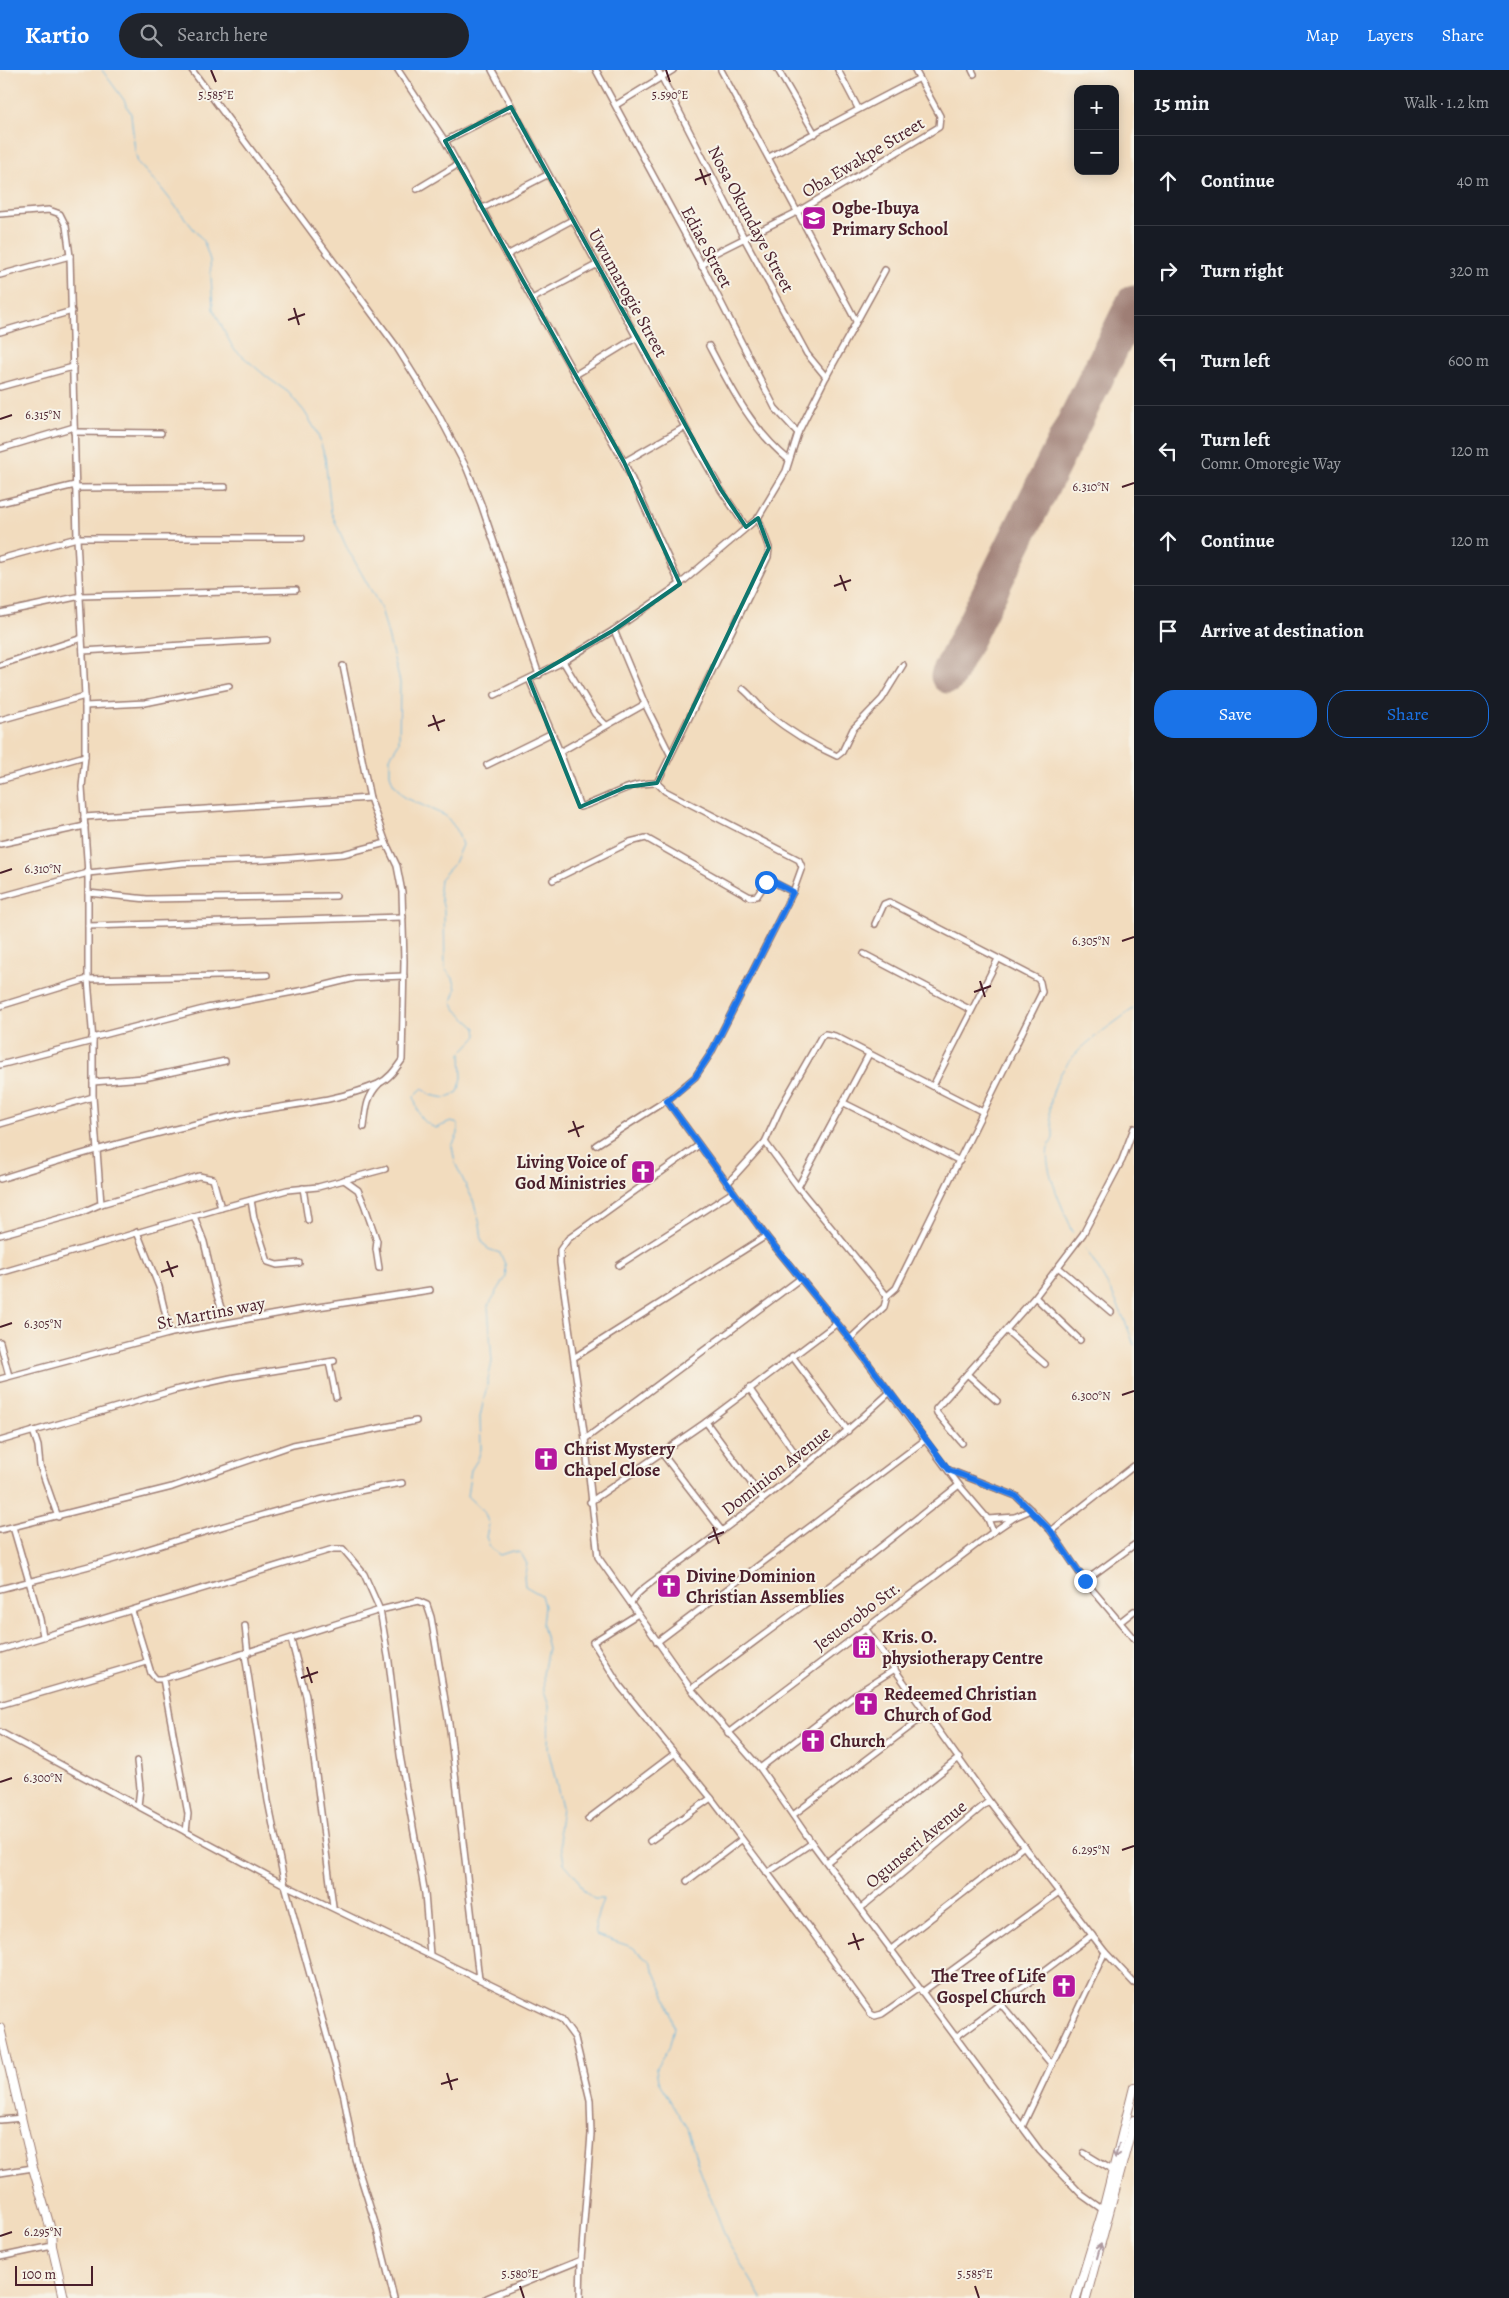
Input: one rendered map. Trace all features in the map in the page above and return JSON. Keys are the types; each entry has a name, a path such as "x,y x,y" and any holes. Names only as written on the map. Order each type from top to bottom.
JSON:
{"main road":[{"path":"0,2028 4,2064 22,2118 51,2230 52,2246 64,2298"},
{"path":"1076,2298 1102,2210 1134,2088"},
{"path":"1086,2298 1134,2120"}],"street":[{"path":"192,70 396,346 437,412 467,469 539,674"},
{"path":"398,70 445,141 481,210 624,462 680,584"},
{"name":"Uwumarogie Street","path":"492,70 685,427 721,490 746,526"},
{"name":"Ediae Street","path":"596,70 702,266 775,408 798,432"},
{"name":"Nosa Okundaye Street","path":"658,70 744,238 807,354 826,377"},
{"path":"616,105 672,70"},
{"path":"721,70 856,321"},
{"path":"778,70 815,134"},
{"path":"838,70 858,108"},
{"name":"Oba Ewakpe Street","path":"798,212 939,127 940,116 914,70"},
{"path":"769,157 815,134 858,108 918,79"},
{"path":"445,141 511,107"},
{"path":"417,189 457,165"},
{"path":"481,210 548,175"},
{"path":"0,214 49,210 60,214 66,226 70,256 75,486 85,696 86,756 82,787 88,873 88,979 96,1149 101,1204"},
{"path":"702,266 709,256 798,212"},
{"path":"507,255 572,220"},
{"path":"0,274 70,256"},
{"path":"532,299 596,265"},
{"path":"495,695 539,674 614,630 680,584 746,526 758,518 786,470 798,432 826,377 885,270"},
{"path":"0,332 72,312"},
{"path":"575,374 637,337"},
{"path":"709,346 754,425 774,448 789,460"},
{"path":"0,387 73,367"},
{"path":"624,462 685,427"},
{"path":"0,449 74,430 161,434"},
{"path":"0,503 75,486 225,487"},
{"path":"657,783 768,557 769,548 758,518"},
{"path":"0,559 77,538 302,538"},
{"path":"0,613 81,596 296,590"},
{"path":"614,630 645,704 670,754"},
{"path":"0,665 82,638"},
{"path":"83,651 267,640"},
{"path":"564,663 595,714 606,725"},
{"path":"743,689 768,714 794,733 815,746 837,756 842,752 853,729 882,699 902,665"},
{"path":"343,666 370,798 386,843 397,866 403,917 402,1060 393,1073 370,1093 366,1103 364,1127"},
{"path":"529,679 560,752 580,807 642,782 657,783 665,791 799,860 802,864 802,869 793,892 711,1053 695,1077 667,1101 596,1145"},
{"path":"85,706 145,703 229,686"},
{"path":"0,720 85,696"},
{"path":"560,752 645,704"},
{"path":"487,765 552,734"},
{"path":"0,780 86,756"},
{"path":"84,817 370,798"},
{"path":"0,844 85,826"},
{"path":"553,880 630,842 646,838 750,897 756,896 768,881 774,882 793,892"},
{"path":"0,897 88,873 183,863 265,860 343,854 386,843"},
{"path":"88,894 166,899 336,896"},
{"path":"850,1339 884,1307 886,1296 896,1288 1042,992 1038,979 889,902 884,904 875,924"},
{"path":"88,926 403,917"},
{"path":"864,954 971,1010"},
{"path":"933,1086 998,959"},
{"path":"0,1006 88,979 266,975"},
{"path":"0,1065 207,1008 310,989 355,978 404,976"},
{"path":"727,1184 765,1142 781,1107 821,1037 825,1034 835,1036 983,1112"},
{"path":"798,1187 869,1054"},
{"path":"93,1082 144,1078 225,1061"},
{"path":"0,1178 96,1149 228,1116 326,1098 380,1083"},
{"path":"0,1124 93,1097"},
{"path":"667,1101 766,1236 850,1339 959,1485 988,1519 993,1532"},
{"path":"844,1103 960,1160"},
{"path":"962,1443 937,1413 936,1409 1007,1331 1083,1234 1122,1160 1134,1128"},
{"path":"765,1142 798,1187 886,1296"},
{"path":"699,1145 563,1244 560,1250 560,1263 585,1439 590,1502 598,1557 691,1689 760,1768 890,1950 1040,2152 1082,2195 1102,2210"},
{"path":"0,1273 221,1208 386,1170"},
{"path":"0,1235 80,1213 101,1204 199,1176 213,1179 221,1208"},
{"path":"344,1180 358,1190 364,1204 377,1241 376,1249 379,1268"},
{"path":"303,1188 308,1220"},
{"path":"620,1266 733,1192"},
{"path":"251,1200 268,1262 277,1264 299,1263"},
{"path":"194,1216 204,1242 214,1289 222,1311"},
{"path":"137,1232 159,1287 169,1329"},
{"path":"574,1357 766,1236"},
{"path":"1058,1267 1111,1312"},
{"path":"585,1439 801,1278"},
{"name":"St Martins way","path":"0,1378 172,1333 298,1310 430,1290"},
{"path":"1035,1297 1080,1340"},
{"path":"590,1502 706,1422 836,1324"},
{"path":"1007,1331 1045,1364"},
{"path":"0,1342 9,1376"},
{"path":"792,1356 848,1432"},
{"path":"0,1441 175,1390 235,1377 332,1362 336,1397"},
{"path":"967,1374 997,1401"},
{"path":"749,1388 804,1466"},
{"name":"Dominion Avenue","path":"631,1603 634,1597 651,1583 722,1532 848,1432 889,1393"},
{"path":"0,1530 172,1487 293,1445 416,1421"},
{"path":"706,1422 763,1499"},
{"path":"33,1431 38,1446 40,1466 58,1517"},
{"path":"657,1642 925,1440"},
{"path":"661,1452 722,1532"},
{"path":"1051,1531 1134,1466"},
{"path":"949,1470 1016,1496 1051,1531 1085,1581 1134,1639"},
{"path":"0,1589 138,1552 294,1505 349,1492 402,1483"},
{"path":"691,1689 859,1564 959,1485"},
{"path":"988,1519 1015,1517 1031,1510"},
{"name":"Jesuorobo Str.","path":"728,1732 1015,1517"},
{"path":"13,1528 43,1636"},
{"path":"1085,1581 1134,1545"},
{"path":"0,1650 333,1549 344,1550 364,1574 380,1610 389,1662 400,1755 424,1894 430,1955"},
{"path":"132,1611 151,1673 156,1679 163,1679 292,1640 380,1610 418,1601 427,1605 431,1617 450,1730 479,1979"},
{"path":"1120,1622 1134,1611"},
{"path":"638,1614 596,1640 593,1645 620,1686 711,1798 871,2014 875,2016 882,2014 921,1990 1059,1892"},
{"path":"245,1626 246,1654 268,1801 284,1886 341,2089 355,2159 376,2226 394,2298"},
{"path":"865,1628 989,1801 1105,1952 1134,1982"},
{"path":"292,1640 306,1696 333,1906"},
{"path":"0,1705 147,1662"},
{"path":"760,1768 862,1690 895,1670"},
{"path":"163,1679 188,1814 186,1832"},
{"path":"794,1815 927,1714"},
{"path":"0,1732 284,1886 561,2020 575,2038 590,2100 592,2134 580,2260 580,2298"},
{"path":"588,1819 674,1754"},
{"path":"828,1862 959,1758"},
{"path":"137,1761 140,1788 138,1806"},
{"path":"650,1841 711,1798"},
{"name":"Ogunseri Avenue","path":"861,1908 989,1801"},
{"path":"687,1881 741,1840"},
{"path":"767,1873 812,1843"},
{"path":"890,1950 1024,1846"},
{"path":"956,2037 1092,1935"},
{"path":"1022,2127 1105,1952"},
{"path":"1001,2004 1052,2065"},
{"path":"0,2120 22,2118"},
{"path":"1084,2154 1112,2170"},
{"path":"0,2173 34,2168"},
{"path":"0,2257 52,2246"},
{"path":"487,2298 580,2260"}],"highlighted area":[{"path":"511,107 721,490 746,527 758,518 769,548 657,783 626,787 580,807 529,679 614,630 680,584 624,462 445,141"}],"waterway":[{"path":"102,70 124,100 131,114 138,163 161,188 204,242 210,260 213,309 233,348 268,378 288,392 304,411 317,432 325,457 331,512 346,546 381,608 400,682 399,743 390,757 390,774 393,783 404,797 446,816 457,830 462,845 453,865 440,879 439,890 444,910 445,969 453,978 456,989 452,1002 456,1010 476,1028 477,1036 461,1053 462,1078 458,1092 446,1098 430,1095 423,1088 414,1096 416,1106 426,1123 436,1128 451,1122 458,1124 458,1134 452,1146 455,1163 473,1200 480,1224 482,1241 488,1249 500,1253 505,1264 506,1277 488,1306 492,1362 480,1417 481,1449 478,1459 471,1470 467,1496 484,1512 489,1524 486,1537 491,1549 500,1555 512,1551 521,1553 527,1564 524,1577 525,1586 541,1595 544,1606 542,1625 548,1648 543,1674 544,1692 549,1706 548,1749 562,1807 559,1830 564,1863 577,1878 584,1891 594,1899 603,1899 595,1923 596,1935 632,1947 650,1961 667,2000 674,2027 669,2048 656,2068 658,2081 687,2128 700,2170 728,2243 762,2298"},
{"path":"1073,1232 1056,1190 1047,1157 1048,1148 1053,1139 1050,1107 1054,1089 1060,1074 1080,1049 1134,1008"},
{"path":"1085,1248 1113,1295 1134,1345"}],"runway":[{"path":"948,676 1134,302"}],"place":[{"name":"Ogbe-Ibuya Primary School","path":"814,218"},
{"name":"Living Voice of God Ministries","path":"643,1172"},
{"name":"Christ Mystery Chapel Close","path":"546,1459"},
{"name":"Divine Dominion Christian Assemblies","path":"669,1586"},
{"name":"Kris. O. physiotherapy Centre","path":"864,1647"},
{"name":"Redeemed Christian Church of God","path":"866,1704"},
{"name":"Church","path":"813,1741"},
{"name":"The Tree of Life Gospel Church","path":"1064,1986"}],"route":[{"path":"766,882 774,882 793,892 711,1053 695,1077 667,1101 766,1236 850,1339 949,1470 1016,1496 1051,1531 1085,1581"}]}
